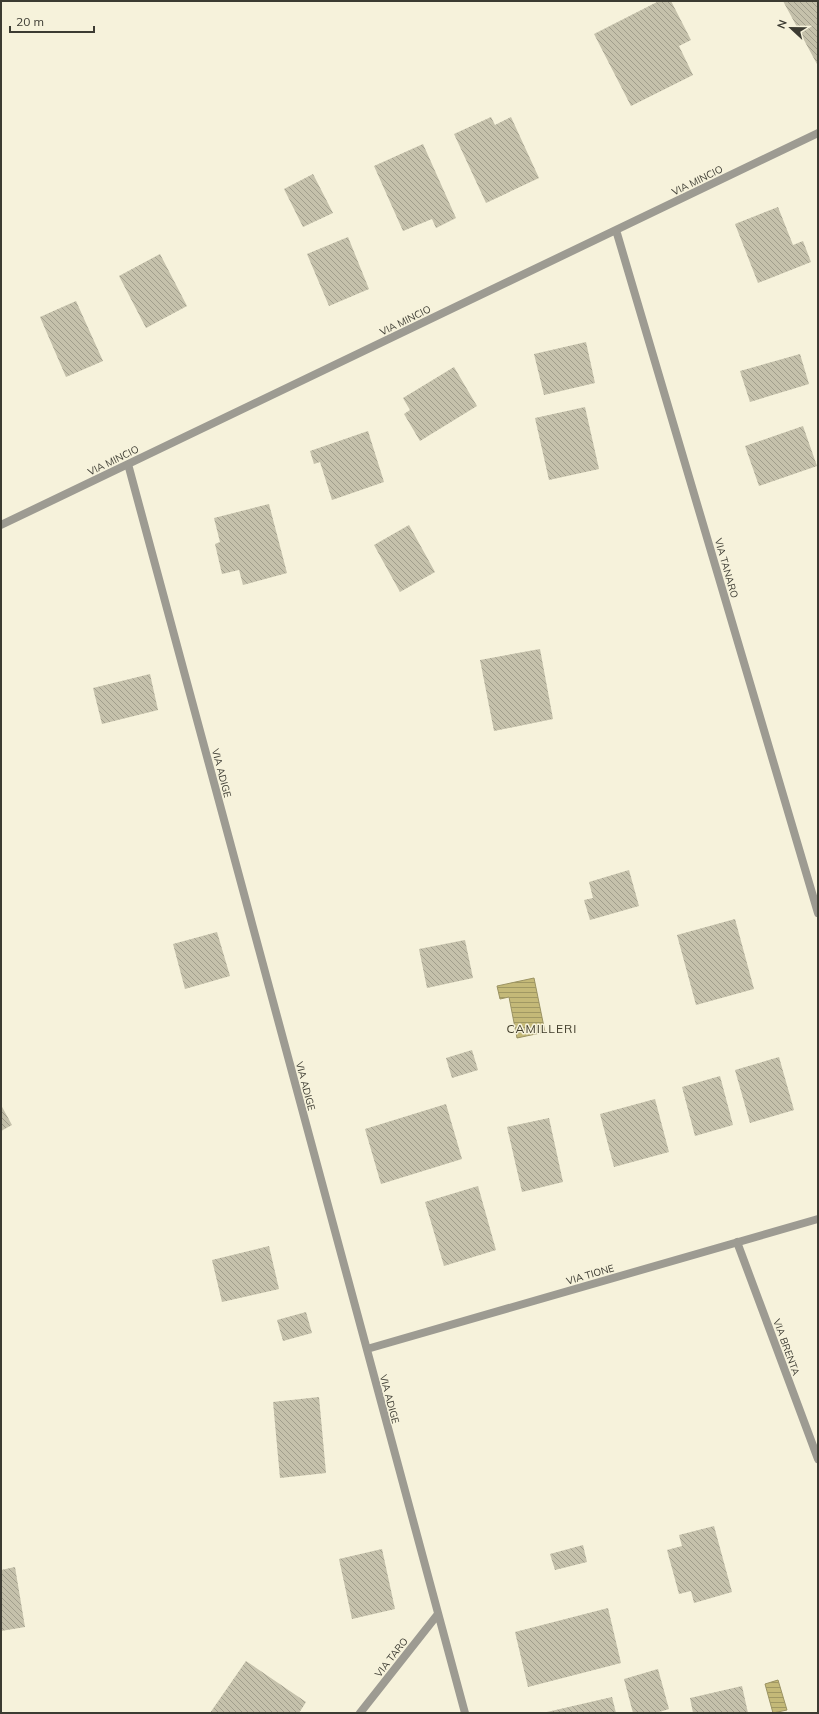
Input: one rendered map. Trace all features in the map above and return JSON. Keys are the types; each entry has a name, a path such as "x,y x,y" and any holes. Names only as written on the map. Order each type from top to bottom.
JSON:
{"street":[{"name":"VIA MINCIO","path":"1,525 818,133"},
{"name":"VIA TANARO","path":"616,230 818,913"},
{"name":"VIA ADIGE","path":"128,464 465,1713"},
{"name":"VIA TIONE","path":"367,1349 818,1219"},
{"name":"VIA BRENTA","path":"737,1242 818,1459"},
{"name":"VIA TARO","path":"360,1713 438,1614"}],"shaded area":[{"path":"534,978 545,1032 517,1038 509,997 500,999 497,986"},
{"path":"778,1680 787,1710 773,1713 765,1684"}],"building":[{"path":"659,1 671,1 691,40 679,46 693,75 631,106 594,34"},
{"path":"783,1 818,1 818,66"},
{"path":"491,117 495,125 511,117 539,178 486,203 454,134"},
{"path":"423,144 456,218 436,228 432,219 403,231 374,166"},
{"path":"313,174 333,213 303,227 284,189"},
{"path":"778,207 793,245 803,241 811,262 758,283 735,224"},
{"path":"348,237 369,289 329,306 307,254"},
{"path":"160,254 187,306 146,328 119,276"},
{"path":"76,301 103,361 66,377 40,317"},
{"path":"586,342 595,383 544,395 534,354"},
{"path":"800,354 809,384 750,402 740,371"},
{"path":"454,367 477,406 420,441 404,414 410,410 403,398"},
{"path":"585,407 599,469 549,480 535,418"},
{"path":"803,426 817,466 759,486 745,446"},
{"path":"368,431 384,482 332,500 320,462 314,464 310,451"},
{"path":"269,504 287,573 243,585 239,570 222,574 215,544 220,542 214,518"},
{"path":"409,525 435,572 400,592 374,545"},
{"path":"540,649 553,719 494,731 480,660"},
{"path":"150,674 158,710 102,724 93,688"},
{"path":"629,870 639,906 590,920 584,900 593,898 589,882"},
{"path":"735,919 754,989 696,1005 677,935"},
{"path":"217,932 230,976 185,989 173,944"},
{"path":"465,940 473,978 427,988 419,949"},
{"path":"472,1050 478,1070 452,1078 446,1058"},
{"path":"779,1057 794,1110 750,1123 735,1070"},
{"path":"720,1076 733,1125 695,1136 682,1087"},
{"path":"655,1099 669,1152 614,1167 600,1114"},
{"path":"446,1104 462,1159 381,1184 365,1129"},
{"path":"1,1105 12,1125 1,1131"},
{"path":"549,1118 563,1182 522,1192 507,1127"},
{"path":"478,1186 496,1250 444,1266 425,1202"},
{"path":"269,1246 279,1289 222,1302 212,1260"},
{"path":"306,1312 312,1333 283,1341 277,1320"},
{"path":"319,1397 326,1473 280,1478 273,1402"},
{"path":"714,1526 732,1592 694,1603 691,1591 679,1594 667,1550 682,1546 679,1535"},
{"path":"583,1545 587,1562 555,1570 550,1554"},
{"path":"382,1549 395,1609 352,1619 339,1559"},
{"path":"15,1567 25,1627 1,1631 1,1570"},
{"path":"608,1608 621,1663 528,1687 515,1632"},
{"path":"246,1661 306,1702 299,1713 210,1713"},
{"path":"658,1669 669,1709 656,1713 633,1713 624,1679"},
{"path":"742,1686 748,1713 693,1713 690,1698"},
{"path":"612,1697 616,1713 547,1713 547,1712"}],"district":[{"name":"CAMILLERI","path":"542,1029"}]}
